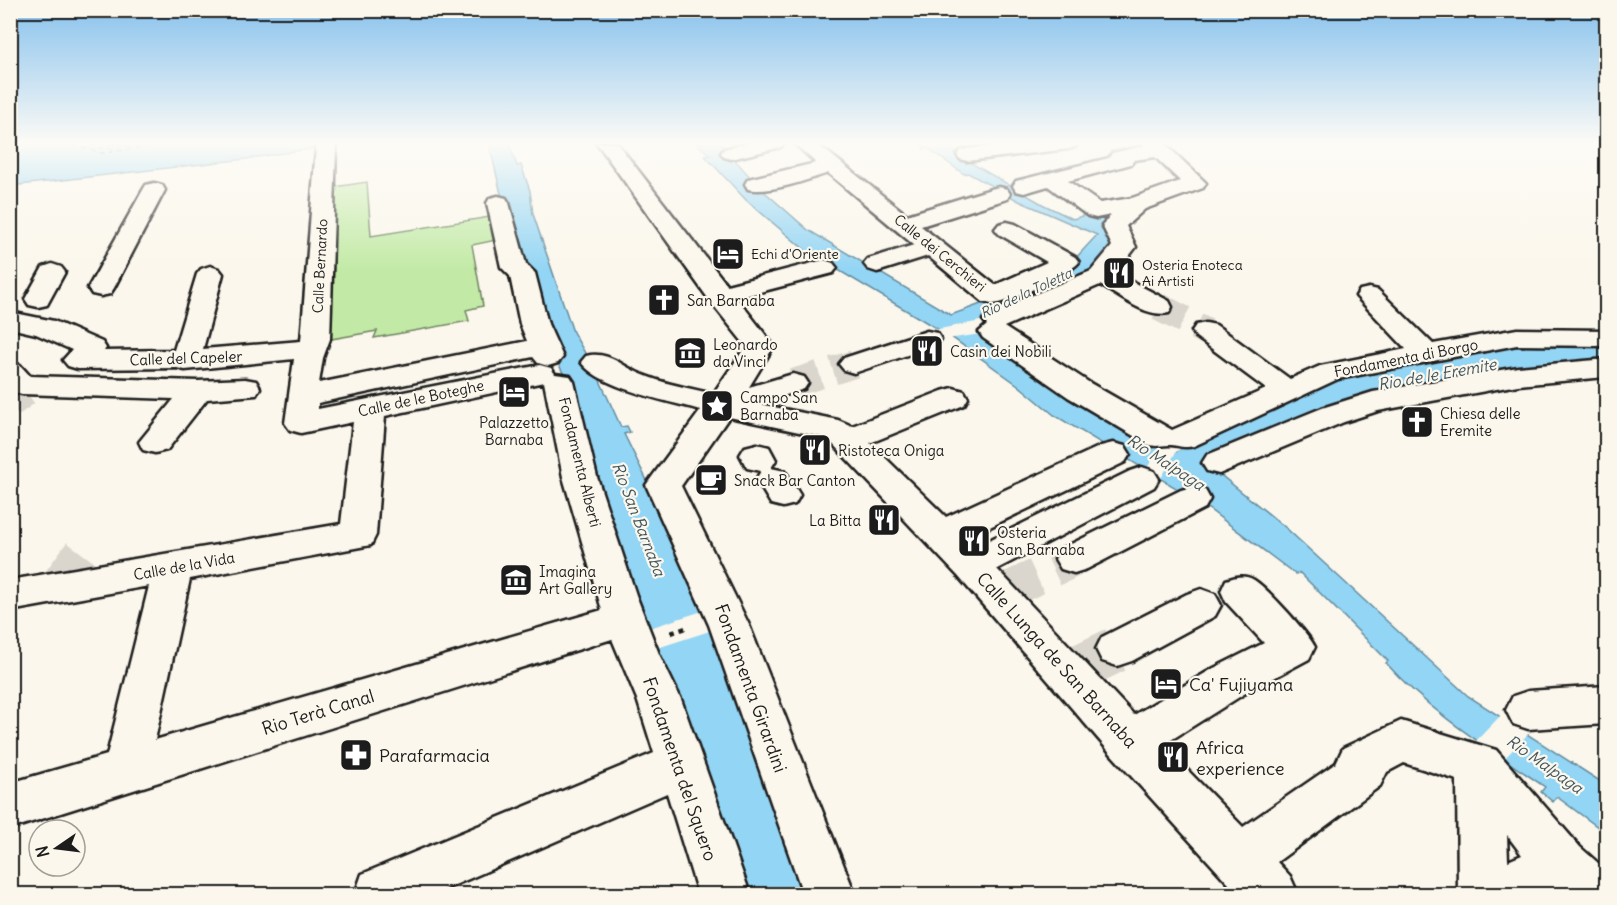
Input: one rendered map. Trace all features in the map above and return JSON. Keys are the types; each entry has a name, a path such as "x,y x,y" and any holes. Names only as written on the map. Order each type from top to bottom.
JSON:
{"street":[{"name":"Calle Bernardo","path":"305,404 311,348 316,339 324,185"},
{"path":"640,185 719,295 760,346 721,406"},
{"name":"Calle dei Cerchieri","path":"856,185 932,247 994,316 1079,390 1171,438"},
{"path":"1116,185 1167,193 1189,185"},
{"path":"1116,185 1123,186"},
{"path":"994,316 1101,275 1124,247 1114,225 1123,186"},
{"path":"101,288 154,190"},
{"path":"903,224 999,194"},
{"name":"Fondamenta Alberti","path":"498,203 514,267 522,273 542,351 580,477 643,632"},
{"path":"994,316 1035,278 1066,262 1007,229"},
{"path":"877,264 932,247"},
{"path":"719,295 824,267"},
{"path":"38,298 52,272"},
{"path":"185,361 210,274"},
{"path":"1101,275 1159,308"},
{"path":"1369,296 1427,354"},
{"path":"10,320 44,327 20,381 198,390 245,388"},
{"name":"Calle del Capeler","path":"44,327 92,348 78,360 185,361 273,354 311,348"},
{"path":"1206,331 1286,390"},
{"name":"Fondamenta di Borgo","path":"1171,438 1330,372 1517,337 1606,338"},
{"path":"854,364 927,339"},
{"path":"358,398 503,355 542,351"},
{"name":"Calle de le Boteghe","path":"305,404 358,398 542,351"},
{"path":"596,362 631,381 721,406 843,434 953,398"},
{"path":"1219,463 1325,418 1373,402 1518,376 1606,368"},
{"path":"721,406 793,383"},
{"path":"155,442 198,390"},
{"name":"Calle de la Vida","path":"10,596 57,585 173,568 358,535 358,398"},
{"name":"Fondamenta Girardini","path":"721,406 663,485 729,625 829,894"},
{"name":"Calle Lunga de San Barnaba","path":"843,434 1001,594 1129,741 1272,894"},
{"path":"941,535 1113,454"},
{"path":"971,566 1142,479"},
{"path":"1074,559 1193,499"},
{"path":"126,770 173,568"},
{"path":"1129,741 1229,681 1294,647 1240,591"},
{"path":"1117,648 1201,605"},
{"name":"Fondamenta del Squero","path":"643,632 659,699 724,894"},
{"name":"Rio Terà Canal","path":"10,806 126,770 643,632"},
{"path":"1528,710 1606,705"},
{"path":"1240,858 1364,771 1359,763 1401,742 1480,765 1578,880"},
{"path":"380,892 681,764"},
{"path":"1480,765 1484,894"},
{"path":"1506,894 1520,881 1578,880"}],"path":[{"path":"643,632 698,624"}],"green space":[{"path":"367,185 371,236 496,216 501,239 472,245 483,306 466,310 469,321 374,338 377,331 320,341 328,188"}],"water":[{"name":"Rio San Barnaba","path":"499,185 528,185 533,214 573,332 597,374 621,427 627,426 630,432 624,434 709,606 763,776 807,894 734,894 687,748 628,592 571,389 554,355 506,215"},
{"path":"732,185 757,185 808,230 951,315 992,300 1073,261 1097,235 1019,201 990,185 1010,185 1073,219 1094,212 1108,222 1114,241 1092,268 1082,276 977,323 1176,452 1196,437 1336,375 1531,340 1606,340 1606,362 1510,372 1391,390 1217,472 1286,528 1468,696 1606,785 1606,833 1557,797 1553,802 1541,792 1545,787 1461,730 1422,698 1300,573 1295,574 1198,501 1054,415 1018,385 951,337 806,251 746,200"}],"pier":[{"path":"992,317 982,323 995,332 947,339 934,330 976,322"},
{"path":"1158,437 1176,448 1186,441 1190,443 1176,452 1160,480 1143,473 1163,445"},
{"path":"712,608 719,628 648,651 640,631"},
{"path":"1502,714 1530,732 1502,761 1475,742"}],"tunnel":[{"path":"1159,307 1206,331"},
{"path":"793,383 854,364"},
{"path":"10,404 26,392"},
{"path":"60,582 91,540"},
{"path":"1004,592 1074,559"},
{"path":"1074,670 1117,649"}],"place":[{"name":"Echi d'Oriente","path":"728,254"},
{"name":"Osteria Enoteca Ai Artisti","path":"1119,273"},
{"name":"San Barnaba","path":"664,300"},
{"name":"Casin dei Nobili","path":"927,351"},
{"name":"Leonardo da Vinci","path":"690,353"},
{"name":"Palazzetto Barnaba","path":"514,392"},
{"name":"Campo San Barnaba","path":"717,406"},
{"name":"Chiesa delle Eremite","path":"1417,422"},
{"name":"Ristoteca Oniga","path":"815,450"},
{"name":"Snack Bar Canton","path":"711,480"},
{"name":"La Bitta","path":"884,520"},
{"name":"Osteria San Barnaba","path":"974,541"},
{"name":"Imagina Art Gallery","path":"516,580"},
{"name":"Ca' Fujiyama","path":"1166,684"},
{"name":"Parafarmacia","path":"356,755"},
{"name":"Africa experience","path":"1173,757"}],"water label":[{"name":"Rio de la Toletta","path":"1026,293"},
{"name":"Rio de le Eremite","path":"1437,374"},
{"name":"Rio Malpaga","path":"1166,462"},
{"name":"Rio Malpaga","path":"1545,764"}]}
